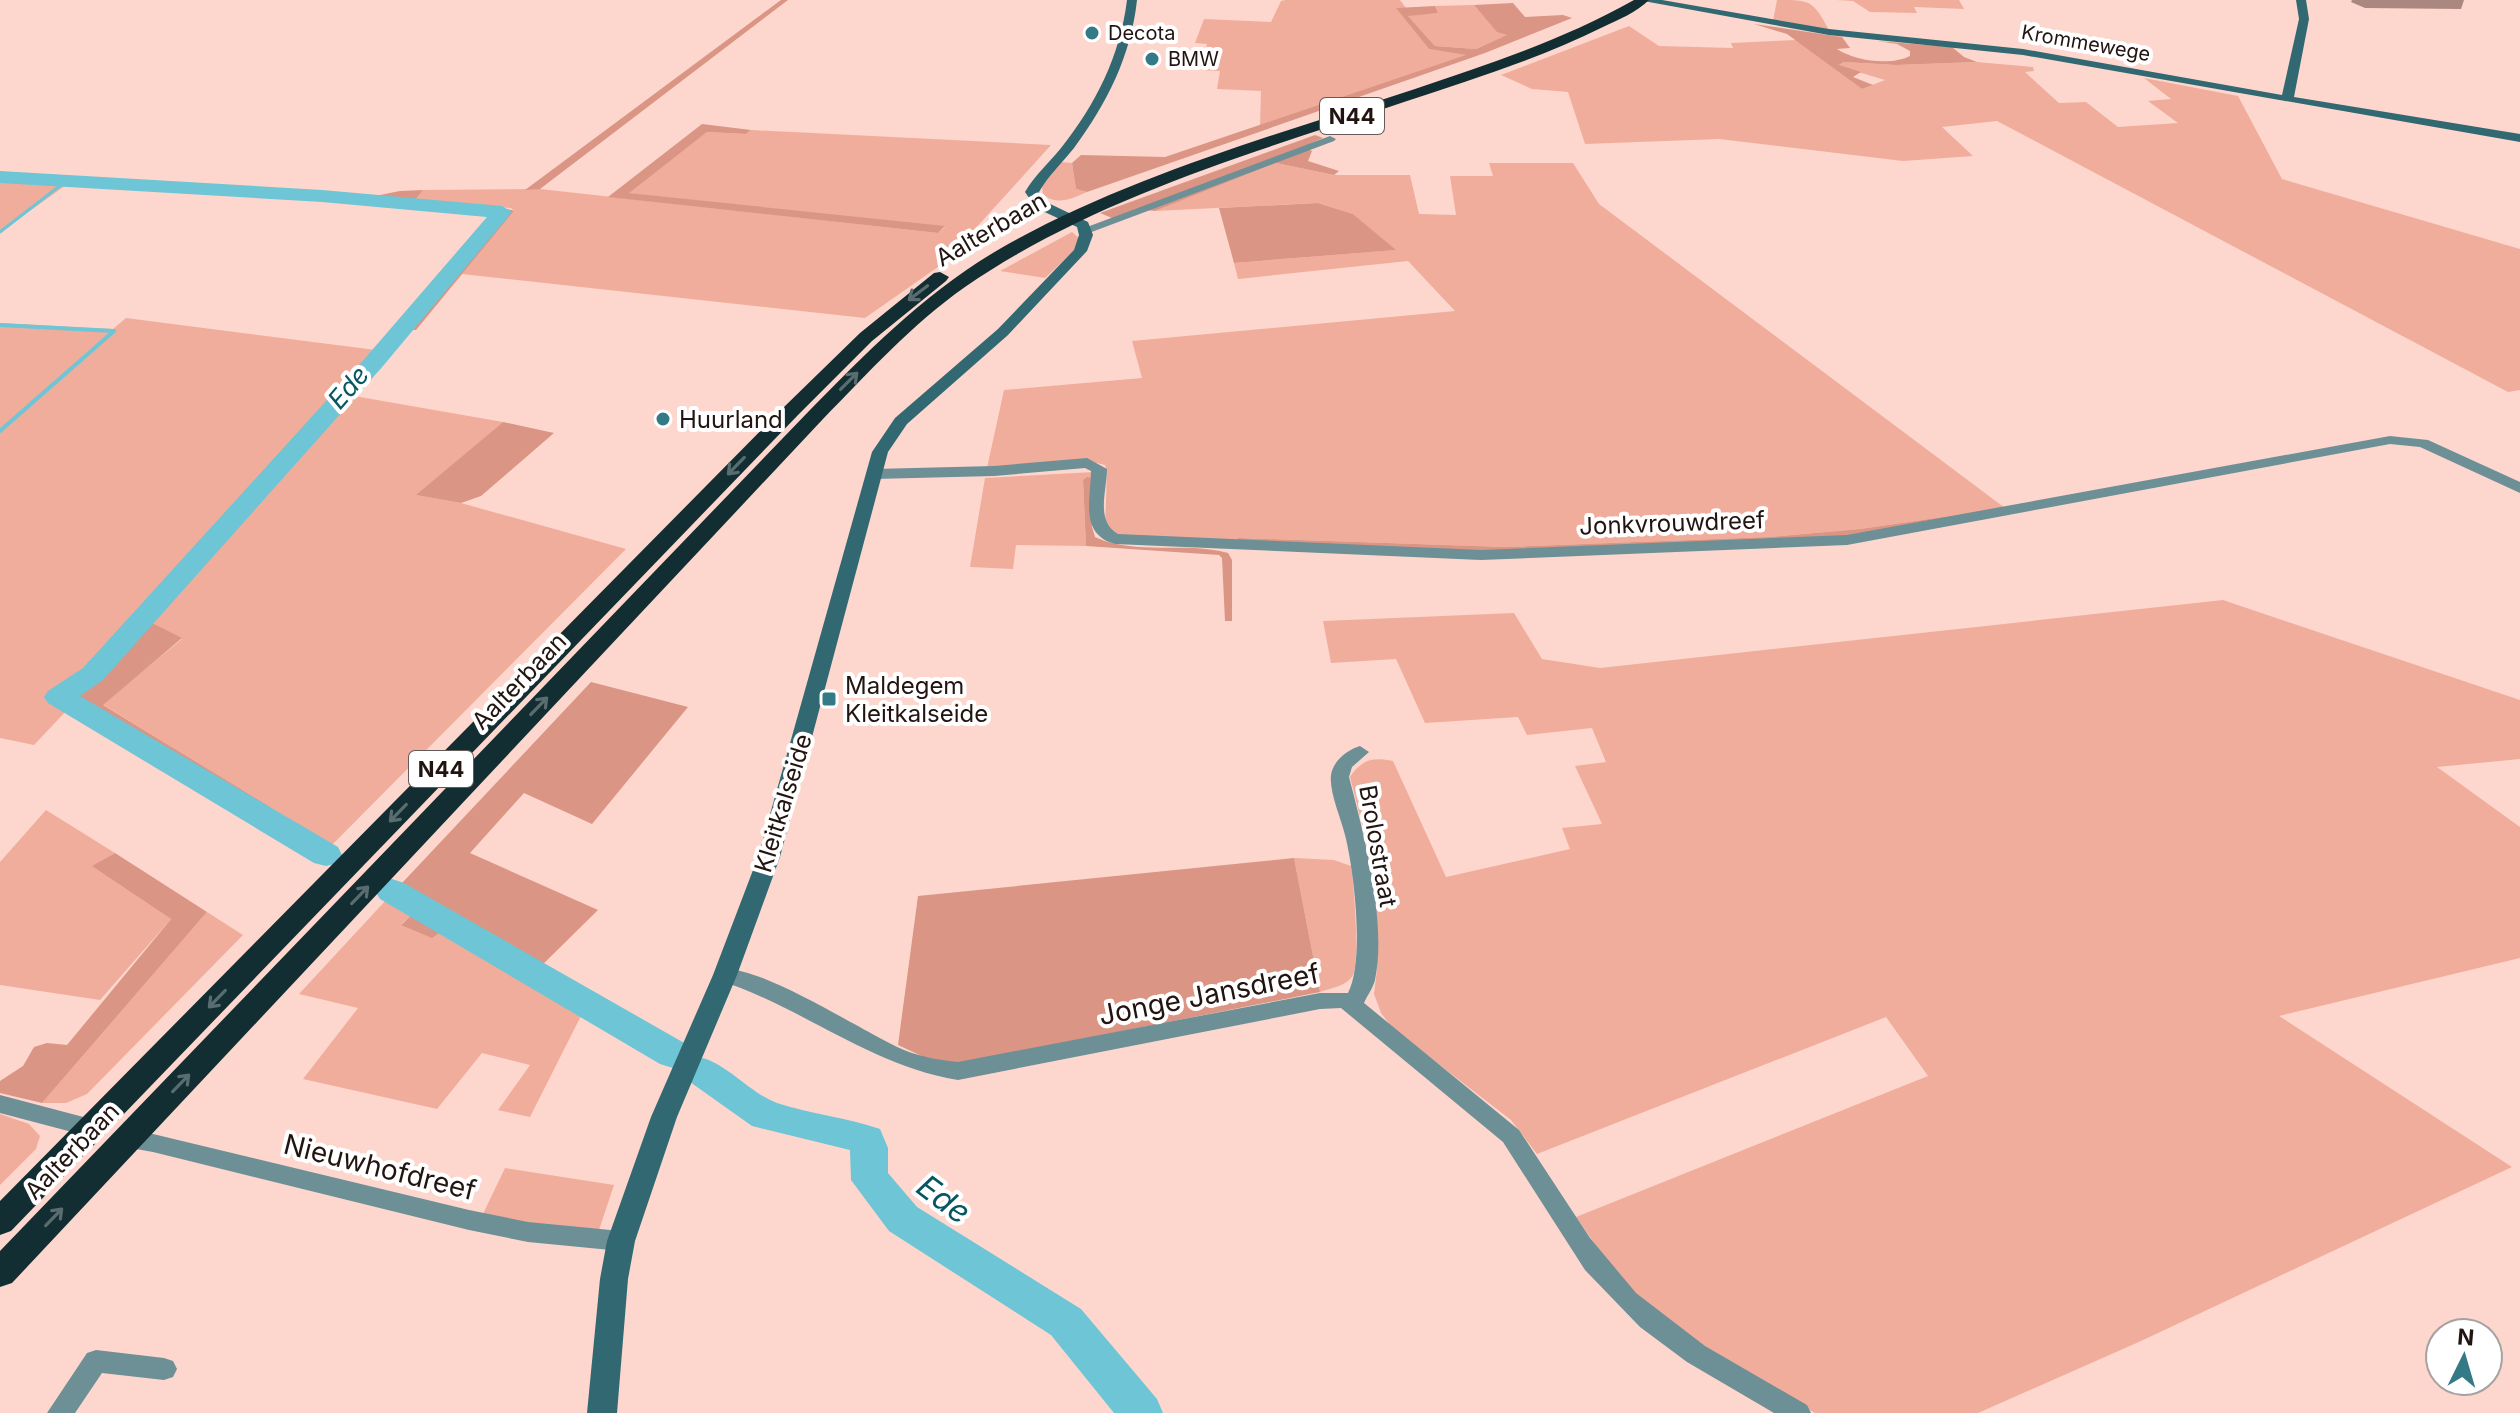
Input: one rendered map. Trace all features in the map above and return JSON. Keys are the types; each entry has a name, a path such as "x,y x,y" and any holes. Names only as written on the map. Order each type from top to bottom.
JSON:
{"highway":[{"name":"N44","path":"1072,220 1153,174 1492,56 1621,0"},
{"name":"N44","path":"1072,220 1167,181 1540,48 1643,0"},
{"name":"Aalterbaan","path":"0,1222 866,337 952,269 1072,220"},
{"name":"Aalterbaan","path":"0,1273 883,347 960,282 1072,220"}],"street":[{"name":"Aalterbaan","path":"1072,220 1041,205 1032,192 1083,127 1106,88 1125,42 1132,0"},
{"name":"Krommewege","path":"1643,0 1829,32 2023,52 2520,138"},
{"path":"2287,100 2304,19 2301,0"},
{"path":"1072,220 1330,139"},
{"name":"Kleitkalseide","path":"602,1413 614,1279 621,1241 664,1117 725,975 769,857 880,452 894,429 997,338 1076,256 1084,243 1072,220"},
{"name":"Jonkvrouwdreef","path":"874,474 994,471 1087,463 1099,469 1098,528 1104,535 1115,539 1235,547 1481,555 1847,540 2390,440 2423,443 2520,488"},
{"name":"Brolostraat","path":"1353,1003 1364,982 1367,933 1358,848 1340,777 1344,764 1360,752"},
{"name":"Jonge Jansdreef","path":"725,975 755,984 906,1059 934,1068 958,1071 1111,1044 1320,1001 1335,999 1353,1003 1390,1039 1511,1136 1597,1266 1624,1297 1689,1349 1798,1413"},
{"path":"0,1104 91,1128"},
{"name":"Nieuwhofdreef","path":"127,1140 153,1143 513,1229 621,1241"},
{"path":"60,1413 96,1361 164,1369"}],"shaded area":[{"path":"781,0 788,0 540,189 525,190"},
{"path":"1286,0 1400,0 1406,8 1397,8 1429,49 1468,55 1260,126 1261,91 1217,89 1220,71 1201,70 1207,44 1195,43 1204,19 1271,22 1281,1"},
{"path":"1777,0 1797,0 1809,4 1819,13 1829,30 1773,21"},
{"path":"1836,0 1959,0 1964,9 1914,7 1917,13 1870,12 1853,1"},
{"path":"1513,3 1525,17 1563,15 1572,18 1485,53 1087,192 1076,189 1072,163 1081,155 1165,157 1466,55 1429,49 1396,8 1435,6 1438,13 1408,16 1435,46 1476,49 1507,35 1497,32 1474,5"},
{"path":"1474,5 1497,31 1508,35 1476,49 1435,46 1407,15 1438,13 1435,6"},
{"path":"1754,24 1842,37 1850,48 1837,49 1863,59 1893,61 1910,56 1910,51 1897,44 1877,41 1952,47 1964,57 1977,62 1896,65 1844,62 1839,65 1861,72 1853,77 1873,85 1862,89 1787,34"},
{"path":"1629,26 1659,46 1733,48 1731,43 1797,40 1862,89 1885,80 1838,66 1844,62 1896,65 1977,62 2033,67 2034,71 2025,72 2059,103 2086,102 2118,127 2178,123 2148,101 2171,99 2144,78 2238,96 2282,179 2520,249 2520,390 2508,392 1997,121 1942,127 1973,156 1903,161 1719,139 1585,144 1568,92 1532,89 1501,75"},
{"path":"702,124 751,130 746,134 707,132 629,193 945,226 938,233 608,197"},
{"path":"751,130 1051,145 945,262 865,318 462,274 514,211 511,208 412,202 423,190 540,189 938,233 945,227 627,193 707,132 746,134"},
{"path":"1315,135 1323,138 1303,147 1312,151 1308,161 1339,171 1334,175 1276,163 1155,211 1136,209 1112,218 1100,213"},
{"path":"1061,162 1072,163 1076,189 1087,192 1059,200 1043,194 1042,186"},
{"path":"1276,163 1334,175 1410,175 1419,214 1456,215 1450,176 1493,176 1489,163 1573,163 1599,204 2005,508 1860,529 1769,537 1505,547 1238,538 1235,545 1186,544 1132,538 1105,527 1105,465 1085,460 987,468 1004,390 1142,378 1132,341 1455,311 1408,261 1238,279 1234,263 1395,250 1353,214 1318,203 1155,211"},
{"path":"0,179 69,183 0,232"},
{"path":"423,190 413,202 514,211 416,330 393,330 495,214 406,207 411,202 360,199"},
{"path":"1318,203 1353,214 1396,250 1234,263 1219,208"},
{"path":"1072,232 1079,238 1074,251 1045,278 1000,271"},
{"path":"126,318 376,350 337,393 503,422 417,495 461,503 626,549 318,859 251,819 269,807 102,704 182,639 125,635 108,651 87,662 92,669 56,702 68,709 34,745 0,738 0,323 113,329"},
{"path":"503,422 554,433 481,496 461,503 416,495"},
{"path":"1094,472 1094,478 1083,480 1086,546 1016,545 1013,569 970,567 985,478"},
{"path":"1094,478 1092,527 1095,537 1127,546 1195,548 1228,553 1232,560 1232,621 1225,621 1222,558 1219,555 1086,546 1083,480"},
{"path":"2005,508 1847,537 1516,552 1235,545 1238,538 1505,547 1769,537 1860,529"},
{"path":"2223,600 2520,700 2520,759 2437,767 2520,827 2520,958 2279,1016 2512,1167 2141,1341 1978,1413 1815,1413 1697,1344 1626,1289 1576,1217 1928,1076 1886,1017 1537,1154 1511,1120 1393,1029 1381,1013 1374,994 1377,970 1367,843 1350,777 1354,771 1368,761 1393,761 1446,877 1570,849 1562,828 1602,824 1575,766 1606,762 1592,728 1527,735 1518,717 1425,723 1396,659 1331,663 1323,621 1514,613 1542,659 1600,668"},
{"path":"137,621 152,623 182,638 103,705 270,807 251,819 55,702 92,669 87,662 108,651 125,635 122,632"},
{"path":"591,682 688,707 592,824 524,793 470,853 598,910 533,974 450,925 432,938 401,925 415,912 387,899"},
{"path":"46,810 115,853 93,866 171,919 100,1000 0,985 0,862"},
{"path":"115,853 207,912 42,1103 0,1093 0,1081 23,1066 34,1047 47,1043 67,1045 171,919 92,866"},
{"path":"1294,858 1334,860 1351,866 1356,922 1355,967 1347,982 1320,992"},
{"path":"1294,858 1320,992 956,1064 926,1058 898,1045 918,896"},
{"path":"387,899 416,912 401,924 450,924 586,1006 530,1117 498,1110 530,1065 482,1053 437,1109 303,1079 358,1008 299,994"},
{"path":"207,912 243,935 87,1094 66,1103 42,1103"},
{"path":"713,1069 737,1082 771,1110 859,1128 879,1144 878,1176 918,1220 904,1229 858,1179 863,1152 858,1143 759,1120 710,1083"},
{"path":"0,1114 29,1124 40,1136 36,1149 0,1185"},
{"path":"505,1168 614,1185 598,1233 482,1216"},
{"path":"918,1220 996,1270 1070,1310 1152,1407 1143,1407 1056,1320 904,1229"}],"waterway":[{"name":"Ede","path":"0,177 322,196 502,212 375,361 93,674 59,697 326,855"},
{"path":"0,232 66,181"},
{"path":"0,325 114,331 0,431"},
{"name":"Ede","path":"392,891 673,1054"},
{"name":"Ede","path":"703,1072 765,1115 845,1132 866,1140 871,1180 903,1219 1066,1322 1141,1413"}],"place":[{"name":"Decota","path":"1092,33"},
{"name":"BMW","path":"1152,59"},
{"name":"Huurland","path":"663,419"},
{"name":"Maldegem Kleitkalseide","path":"829,699"}]}
